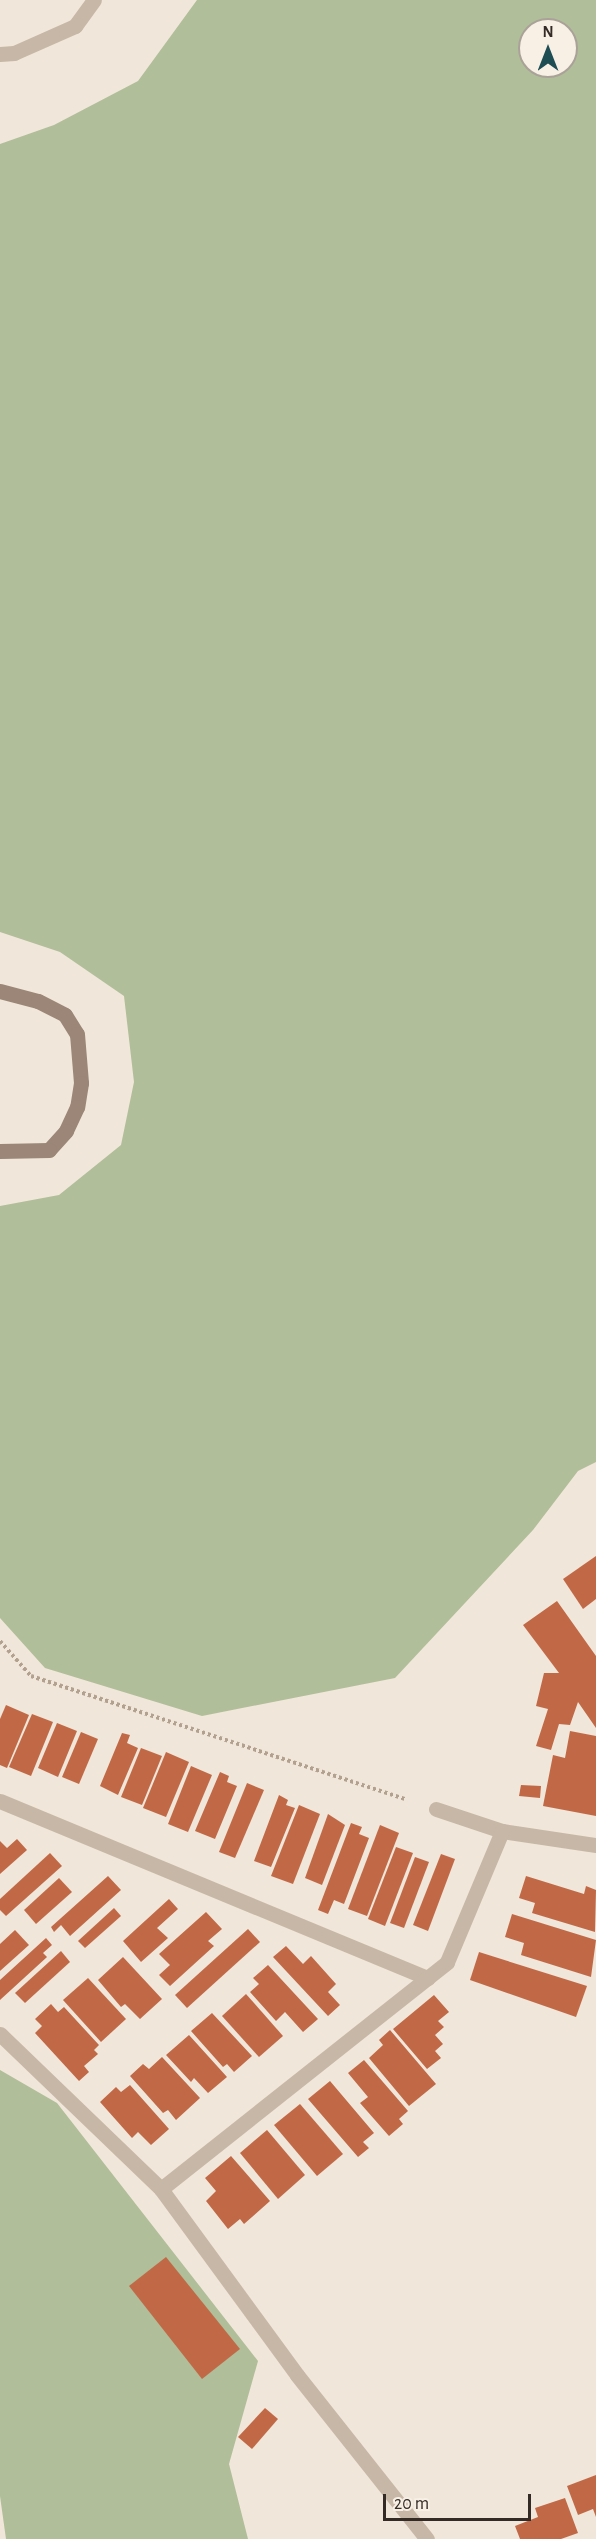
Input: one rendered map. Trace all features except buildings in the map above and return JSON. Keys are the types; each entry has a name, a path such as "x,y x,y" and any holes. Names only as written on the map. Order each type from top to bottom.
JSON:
{"main road":[{"path":"0,992 38,1001 65,1015 77,1034 81,1083 77,1107 70,1123 49,1150 0,1150"}],"street":[{"path":"0,54 14,53 75,26 94,0"},
{"path":"0,1801 428,1978"},
{"path":"436,1809 502,1831 596,1845"},
{"path":"161,2189 447,1962 502,1831"},
{"path":"0,2034 161,2189 297,2375 427,2539"}],"path":[{"path":"0,1641 31,1676 436,1809"}],"green space":[{"path":"197,0 596,0 596,1462 578,1471 533,1530 395,1678 202,1716 45,1668 0,1618 0,1206 59,1195 121,1145 134,1082 124,996 60,952 0,932 0,144 54,125 138,81"},
{"path":"0,2070 57,2103 258,2361 229,2464 248,2539 6,2539 0,2496"}]}
